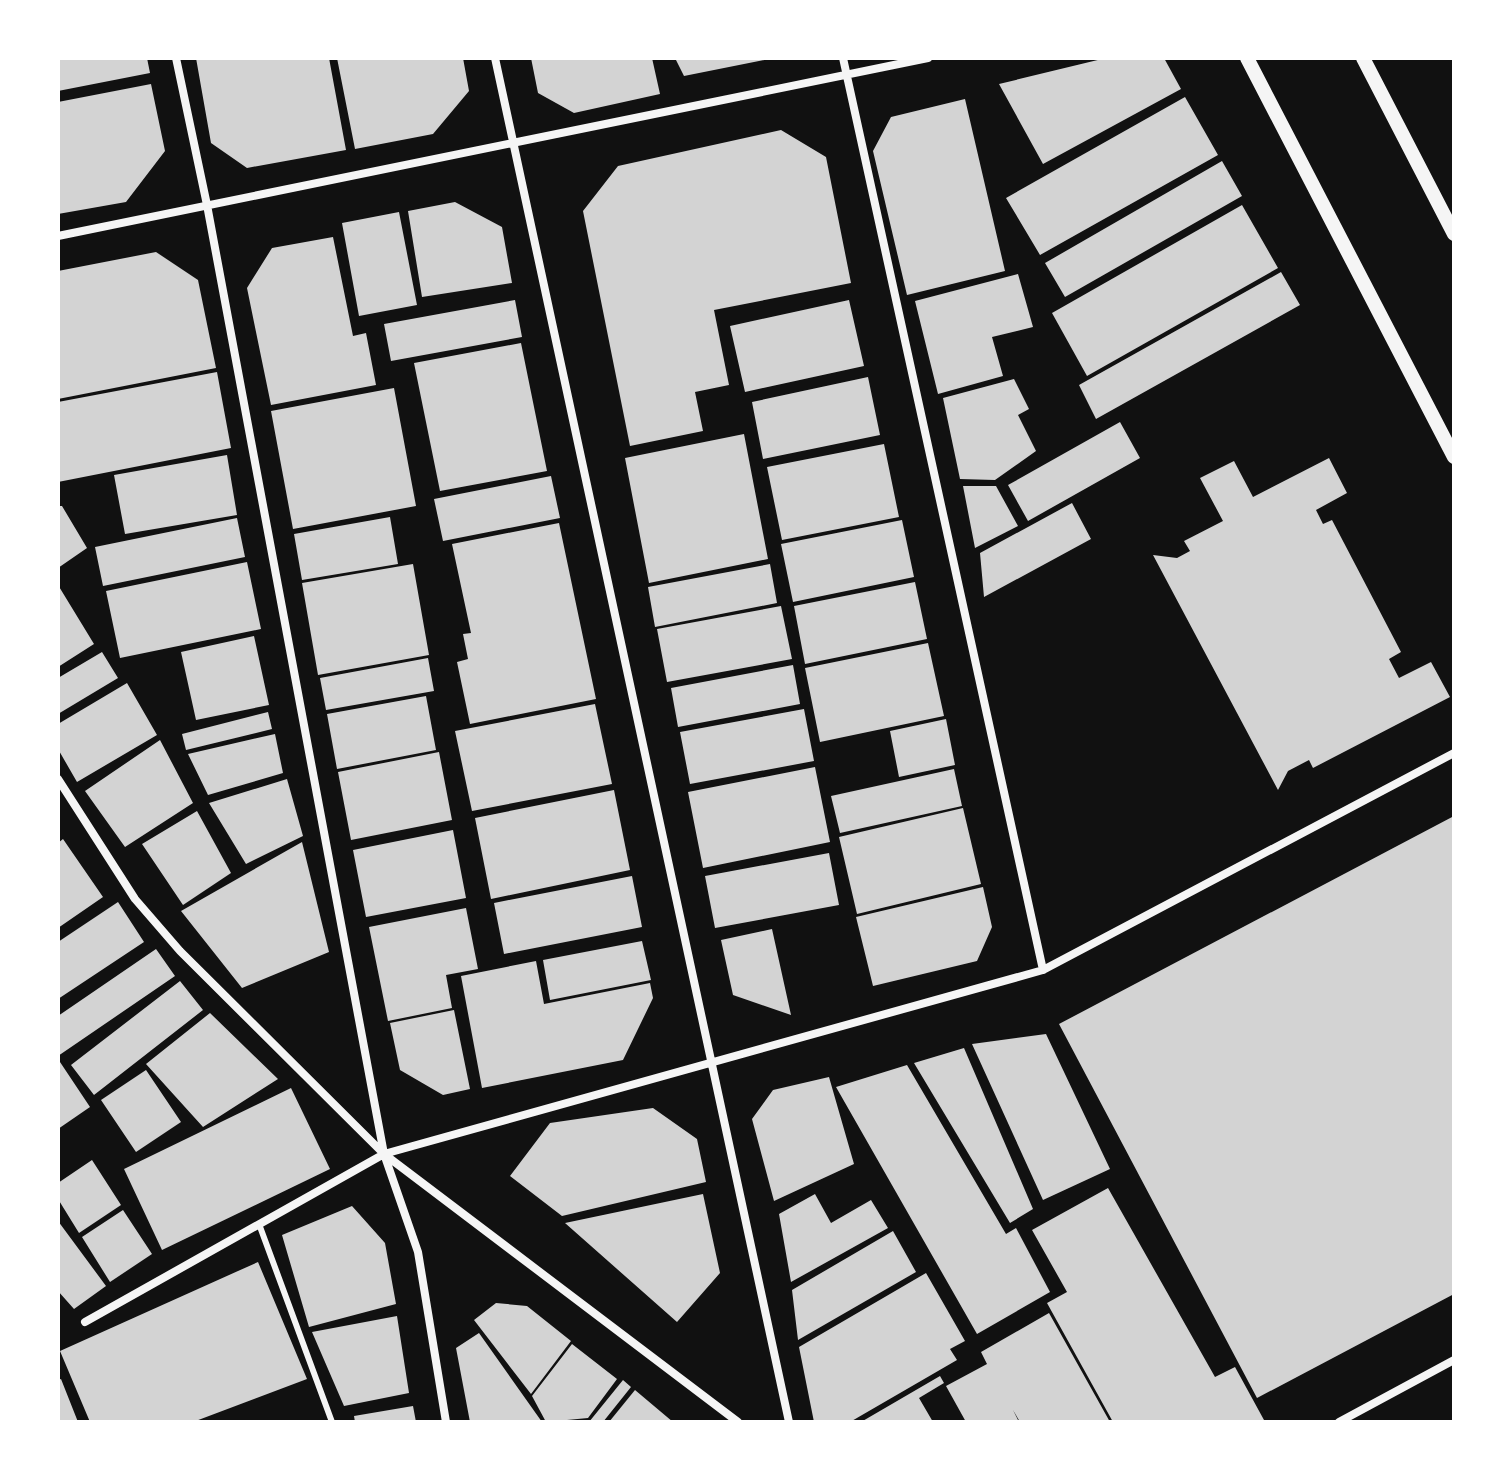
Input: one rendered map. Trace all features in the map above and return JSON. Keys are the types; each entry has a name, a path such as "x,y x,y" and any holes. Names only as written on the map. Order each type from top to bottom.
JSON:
{"street":[{"path":"176,58 207,205 384,1154 418,1252 446,1422"},
{"path":"495,58 789,1422"},
{"path":"843,58 1043,970"},
{"path":"58,236 928,58"},
{"path":"1247,58 1454,457"},
{"path":"1363,58 1454,234"},
{"path":"85,1322 384,1154 1043,970 1454,753"},
{"path":"58,779 135,899 180,951 384,1154 738,1422"},
{"path":"1339,1422 1454,1360"}],"lane":[{"path":"259,1224 332,1422"}],"building":[{"path":"58,58 147,58 150,73 58,91"},
{"path":"196,58 329,58 346,150 247,168 211,143"},
{"path":"337,58 463,58 469,91 433,134 355,149"},
{"path":"531,58 652,58 660,94 574,113 538,93"},
{"path":"675,58 769,58 769,59 684,76"},
{"path":"1106,58 1164,58 1181,89 1043,164 999,84"},
{"path":"151,84 165,151 126,202 58,214 58,102"},
{"path":"1185,97 1218,155 1040,255 1006,198"},
{"path":"965,99 1005,271 907,295 873,151 891,117"},
{"path":"781,130 826,157 851,283 714,310 729,385 695,392 703,431 630,446 583,211 618,166"},
{"path":"1222,161 1242,196 1065,297 1045,263"},
{"path":"455,202 502,227 512,283 422,297 408,211"},
{"path":"1242,205 1278,268 1087,376 1052,313"},
{"path":"399,212 417,305 359,316 342,223"},
{"path":"333,237 353,336 366,333 376,385 271,405 247,288 272,248"},
{"path":"156,252 198,280 216,368 58,399 58,271"},
{"path":"1281,272 1300,305 1096,419 1079,385"},
{"path":"1018,274 1033,327 992,337 1003,376 938,394 915,301"},
{"path":"515,300 522,337 391,361 384,324"},
{"path":"849,300 864,366 745,392 730,326"},
{"path":"521,343 547,471 440,491 414,363"},
{"path":"217,372 231,448 58,482 58,402"},
{"path":"868,377 880,435 763,459 752,402"},
{"path":"1014,379 1029,409 1018,415 1036,451 995,480 960,479 943,398"},
{"path":"394,388 416,506 293,529 271,411"},
{"path":"1120,422 1140,458 1028,521 1008,485"},
{"path":"744,434 768,559 649,583 625,458"},
{"path":"884,444 899,517 782,540 767,467"},
{"path":"227,455 237,515 125,534 114,475"},
{"path":"1329,458 1347,493 1316,510 1323,524 1332,520 1401,652 1389,659 1399,678 1431,662 1450,697 1313,768 1309,760 1288,771 1278,790 1153,555 1177,558 1190,551 1184,541 1223,521 1200,478 1234,461 1253,497"},
{"path":"551,476 560,518 443,541 434,499"},
{"path":"963,486 996,486 1018,526 975,548"},
{"path":"1072,503 1091,539 984,597 980,553"},
{"path":"58,506 62,506 87,548 58,568"},
{"path":"390,517 398,564 302,580 294,534"},
{"path":"237,518 245,557 103,586 95,547"},
{"path":"902,520 914,577 793,602 781,544"},
{"path":"559,523 596,699 470,724 457,662 468,659 463,634 471,633 452,544"},
{"path":"247,562 261,629 120,658 106,591"},
{"path":"413,564 429,655 318,675 302,583"},
{"path":"770,564 777,603 655,627 648,587"},
{"path":"915,582 927,639 805,664 794,606"},
{"path":"58,585 94,644 58,667"},
{"path":"781,606 792,659 667,682 657,629"},
{"path":"254,636 269,705 196,720 181,652"},
{"path":"928,643 944,716 820,742 805,668"},
{"path":"102,652 118,678 58,714 58,678"},
{"path":"428,658 434,691 326,710 320,678"},
{"path":"793,665 800,704 678,727 671,688"},
{"path":"127,683 157,735 77,782 58,749 58,724"},
{"path":"426,696 436,750 337,769 327,714"},
{"path":"595,704 612,784 472,811 455,731"},
{"path":"804,709 814,761 690,784 680,732"},
{"path":"268,712 272,729 186,750 182,734"},
{"path":"946,719 955,765 899,777 890,731"},
{"path":"275,734 283,773 208,795 188,754"},
{"path":"160,740 193,803 125,847 85,791"},
{"path":"439,752 452,820 351,840 338,772"},
{"path":"815,767 830,842 703,868 688,792"},
{"path":"954,769 962,806 840,833 831,796"},
{"path":"287,779 303,836 246,864 209,803"},
{"path":"614,790 630,870 491,899 475,818"},
{"path":"963,808 981,884 857,914 839,837"},
{"path":"197,811 231,873 183,905 142,844"},
{"path":"1454,816 1454,1294 1257,1398 1059,1024"},
{"path":"453,830 466,898 366,917 353,850"},
{"path":"63,839 103,897 58,928 58,843"},
{"path":"302,842 329,952 242,988 181,911"},
{"path":"829,853 839,905 715,928 705,876"},
{"path":"632,876 642,927 504,954 494,903"},
{"path":"983,887 992,927 977,961 873,986 856,917"},
{"path":"118,902 144,942 58,999 58,942"},
{"path":"466,908 478,969 446,975 452,1008 388,1021 369,927"},
{"path":"772,929 791,1015 733,995 721,940"},
{"path":"642,941 651,980 550,1000 543,960"},
{"path":"156,949 175,976 58,1056 58,1016"},
{"path":"536,961 544,1004 650,983 653,998 623,1060 482,1088 461,976"},
{"path":"180,981 203,1010 94,1095 71,1065"},
{"path":"454,1010 470,1089 443,1095 400,1070 390,1023"},
{"path":"210,1013 278,1079 203,1127 146,1064"},
{"path":"1046,1034 1110,1169 1043,1200 972,1044"},
{"path":"964,1048 1033,1209 1010,1223 914,1063"},
{"path":"58,1059 90,1107 58,1129"},
{"path":"907,1065 1006,1234 1016,1228 1050,1292 977,1334 836,1087"},
{"path":"146,1070 181,1122 136,1152 101,1100"},
{"path":"829,1077 854,1164 774,1201 752,1119 773,1090"},
{"path":"291,1088 330,1169 162,1250 124,1169"},
{"path":"653,1108 697,1139 706,1182 562,1216 510,1176 550,1123"},
{"path":"92,1160 121,1205 79,1233 58,1199 58,1183"},
{"path":"1108,1188 1215,1377 1235,1367 1264,1420 1113,1422 1047,1303 1067,1292 1032,1230"},
{"path":"703,1194 720,1273 677,1322 565,1223"},
{"path":"815,1194 831,1223 871,1200 888,1228 791,1282 779,1214"},
{"path":"352,1206 385,1243 396,1304 309,1327 282,1235"},
{"path":"123,1210 152,1254 110,1282 82,1237"},
{"path":"58,1221 106,1286 74,1309 58,1291"},
{"path":"893,1231 916,1272 798,1340 792,1290"},
{"path":"258,1262 307,1379 193,1422 90,1422 60,1351"},
{"path":"926,1273 965,1341 950,1349 957,1360 850,1422 814,1422 799,1347"},
{"path":"496,1303 527,1306 571,1341 531,1394 474,1320"},
{"path":"1049,1313 1110,1422 1020,1422 1013,1410 1019,1422 966,1422 946,1386 987,1364 981,1352"},
{"path":"397,1316 409,1393 344,1406 312,1332"},
{"path":"479,1333 542,1422 470,1422 456,1348"},
{"path":"572,1344 617,1379 588,1418 546,1422 532,1396"},
{"path":"940,1376 944,1383 919,1398 933,1422 861,1422"},
{"path":"61,1379 78,1422 58,1422 58,1380"},
{"path":"623,1380 631,1387 603,1422 589,1422"},
{"path":"635,1390 673,1422 609,1422"},
{"path":"413,1406 416,1422 355,1422 354,1416"}]}
